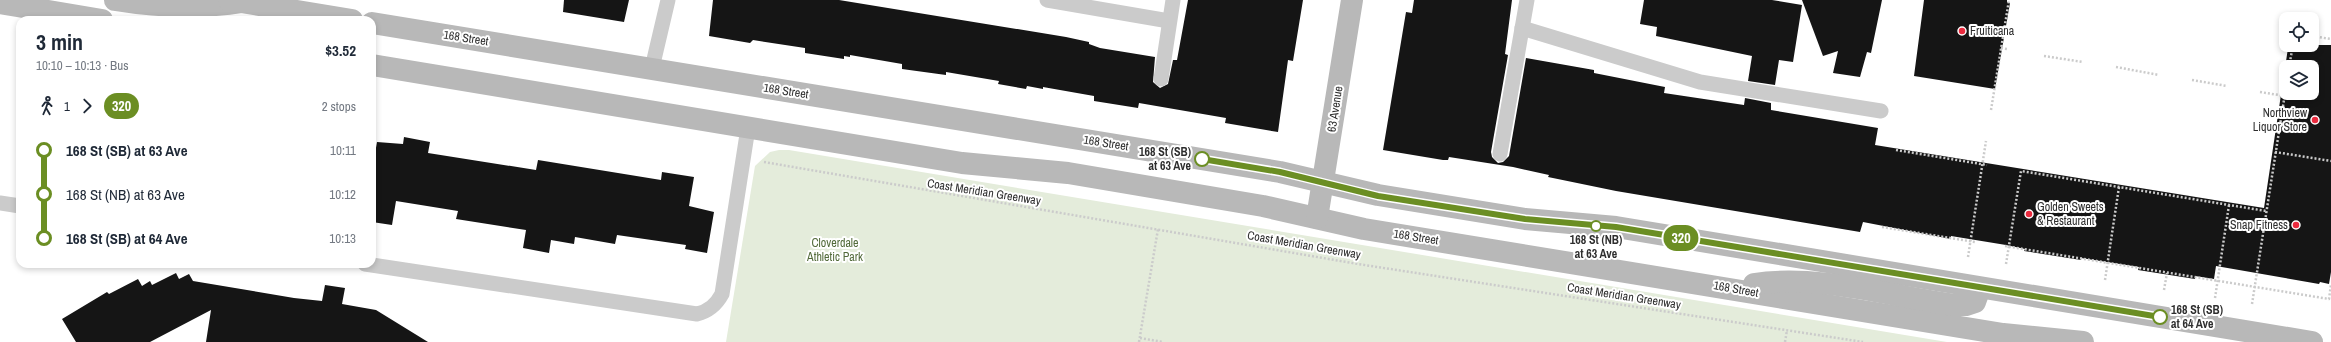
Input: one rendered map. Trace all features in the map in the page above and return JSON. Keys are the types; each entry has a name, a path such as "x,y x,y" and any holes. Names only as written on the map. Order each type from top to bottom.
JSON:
{"main road":[{"path":"115,0 188,8 216,6 235,1 327,16"},
{"name":"63 Avenue","path":"1317,218 1352,0"},
{"path":"0,3 78,16"},
{"name":"168 Street","path":"376,24 1280,172 1409,200 1525,219 1616,227 2312,342"},
{"name":"168 Street","path":"376,66 962,163 1068,173 1263,206 1364,229 1738,289 2003,334 2083,342"},
{"path":"1738,289 1772,282 1809,282 1940,303 1966,305 1975,302 1980,288"}],"lane":[{"path":"652,68 668,0"},
{"path":"1047,0 1169,21"},
{"path":"1161,78 1172,0"},
{"path":"1500,154 1527,0"},
{"path":"1522,28 1700,82 1881,111"},
{"path":"376,266 697,314 705,312 718,302 722,294 748,128"},
{"path":"0,203 16,205"}],"path":[{"path":"1991,110 2009,0"},
{"path":"2319,37 2331,39"},
{"path":"2001,48 2007,49"},
{"path":"2044,56 2083,62"},
{"path":"2116,68 2159,75"},
{"path":"2192,80 2227,86"},
{"path":"2260,92 2279,95"},
{"path":"2252,304 2283,100"},
{"path":"1968,257 1986,140"},
{"path":"1896,150 1987,166"},
{"path":"2275,152 2331,161"},
{"name":"Coast Meridian Greenway","path":"744,157 768,163 916,190 1158,229 1358,264 1863,342"},
{"path":"2006,264 2019,171 2120,186 2266,211"},
{"path":"2105,280 2120,186"},
{"path":"2214,298 2229,204"},
{"path":"1882,226 1975,242"},
{"path":"1139,342 1158,229"},
{"path":"2005,246 2329,299 2331,284"},
{"path":"2164,290 2167,273"},
{"path":"1588,300 1589,294"},
{"path":"1785,342 1787,330"},
{"path":"1140,338 1163,342"}],"green space":[{"name":"Cloverdale Athletic Park","path":"789,150 1947,342 726,342 755,166 770,152"}],"building":[{"path":"564,0 629,0 624,22 563,12"},
{"path":"713,0 839,0 1066,37 1089,42 1089,44 1100,48 1155,57 1153,82 1160,88 1168,84 1173,60 1177,60 1188,0 1303,0 1293,61 1288,60 1278,132 1225,123 1226,118 1139,103 1138,108 1094,101 1094,96 1043,87 1043,89 1027,86 1026,89 998,84 999,81 946,72 946,75 902,69 902,64 850,55 850,57 844,56 844,59 805,53 805,48 753,40 750,43 709,36"},
{"path":"1414,0 1512,0 1505,54 1508,55 1491,152 1492,157 1498,163 1503,162 1509,156 1526,58 1594,70 1594,73 1665,87 1664,93 1744,105 1745,98 1771,103 1771,110 1878,128 1875,145 2264,208 2280,100 2319,100 2319,60 2286,60 2287,52 2319,52 2319,45 2331,45 2331,272 2329,284 2320,282 2319,284 2216,266 2214,279 2195,276 2195,279 2138,270 2139,267 2024,251 2025,249 2006,245 1951,236 1951,239 1863,222 1860,232 1616,191 1548,177 1549,175 1513,167 1449,157 1448,160 1443,160 1383,150 1406,12 1412,13"},
{"path":"1644,0 1772,0 1802,5 1793,62 1779,60 1775,85 1748,81 1752,56 1656,36 1657,27 1640,24"},
{"path":"1802,0 1882,0 1871,53 1867,52 1860,77 1833,73 1838,51 1823,56"},
{"name":"Fruiticana","path":"1924,0 2007,0 2007,2 2010,3 1995,89 1914,76"},
{"path":"404,137 430,142 428,153 536,170 538,160 661,180 662,172 694,177 689,206 714,212 707,253 685,249 686,245 617,235 615,244 575,237 574,244 551,240 549,253 523,248 526,230 456,219 458,211 396,201 392,225 376,223 377,142 403,144"},
{"path":"176,273 179,279 189,274 193,281 294,298 322,301 325,285 345,288 342,304 376,310 428,342 206,342 211,310 150,342 76,342 62,319 107,292 109,294 138,279 142,286 150,281 152,285"}],"bus line":[{"name":"320","path":"1202,159 1280,172 1378,196 1525,219 1616,227 2160,317"}],"place":[{"name":"Fruiticana","path":"1962,31"},
{"name":"Northview Liquor Store","path":"2315,120"},
{"name":"168 St (SB) at 63 Ave","path":"1202,159"},
{"name":"Golden Sweets & Restaurant","path":"2029,214"},
{"name":"Snap Fitness","path":"2296,225"},
{"name":"168 St (NB) at 63 Ave","path":"1596,226"},
{"name":"168 St (SB) at 64 Ave","path":"2160,317"}]}
